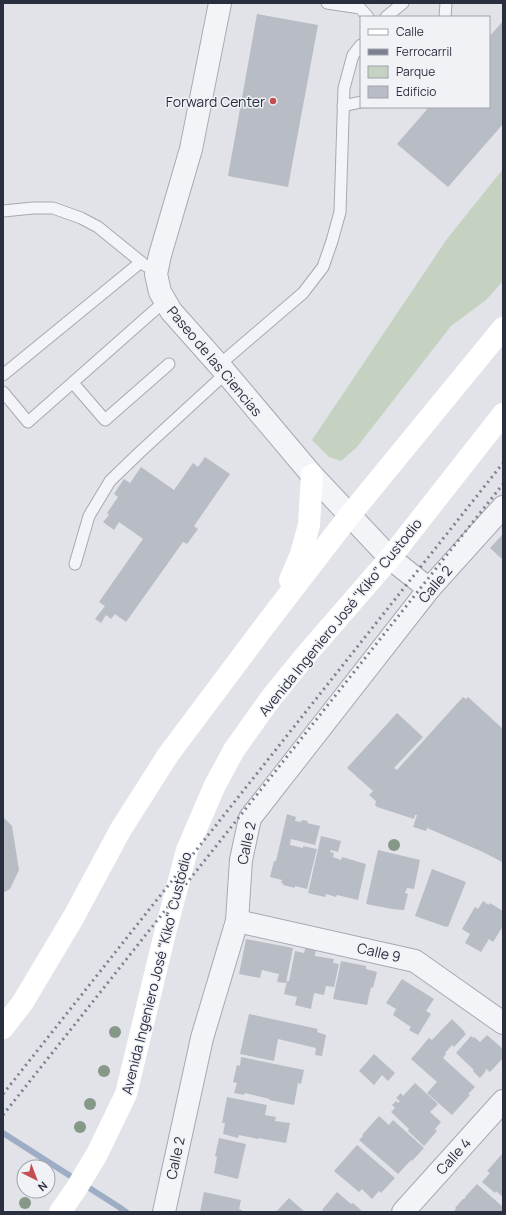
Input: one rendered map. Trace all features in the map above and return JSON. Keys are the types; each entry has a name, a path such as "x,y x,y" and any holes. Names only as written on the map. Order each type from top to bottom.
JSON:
{"main road":[{"path":"3,1028 27,995 73,918 121,829 168,755 278,608 350,516 503,328"},
{"name":"Avenida Ingeniero José \"Kiko\" Custodio","path":"60,1212 97,1154 126,1094 166,928 187,850 215,786 234,750 271,698 305,656 390,558 503,414"},
{"path":"278,608 301,554 309,525 312,475"}],"street":[{"name":"Paseo de las Ciencias","path":"220,3 191,149 160,255 149,268 171,311 312,475 390,558 429,589"},
{"name":"Calle 2","path":"164,1212 202,1038 237,921 241,860 250,818 429,589 503,507"},
{"name":"Calle 9","path":"237,921 415,961 503,1023"},
{"name":"Calle 4","path":"403,1212 503,1101"}],"lane":[{"path":"327,3 360,8 367,16"},
{"path":"387,16 403,3"},
{"path":"445,16 446,3"},
{"path":"75,564 89,516 110,481 222,369 303,293 323,267 340,212 344,88 353,55 360,46"},
{"path":"343,106 360,102"},
{"path":"3,211 53,208 81,218 98,227 149,268 3,375"},
{"path":"3,392 28,422 165,301"},
{"path":"73,383 105,420 170,364"}],"green space":[{"path":"503,169 503,281 486,300 451,326 357,447 341,461 329,457 312,440 447,239"}],"building":[{"name":"Forward Center","path":"257,14 318,25 288,187 228,176"},
{"path":"503,21 503,124 448,187 397,144 428,108 490,108 490,36"},
{"path":"205,457 230,474 194,526 198,529 187,544 183,542 126,622 115,614 111,619 106,615 101,623 95,619 105,606 99,602 143,539 119,522 114,530 103,522 109,515 107,513 118,497 114,494 124,479 130,483 141,467 174,490 193,463 198,467"},
{"path":"503,534 503,560 490,548"},
{"path":"463,697 466,699 468,697 503,729 502,862 483,852 427,828 426,831 413,827 417,815 415,815 414,819 377,807 375,805 376,801 369,795 373,791 347,768 397,713 423,737 394,768 397,770"},
{"path":"287,814 296,817 295,821 308,821 307,823 320,826 315,845 291,839 290,845 317,849 307,889 283,885 283,883 281,883 282,880 270,877 274,861 276,861"},
{"path":"3,817 12,826 19,870 10,889 3,893"},
{"path":"321,836 341,841 338,852 331,850 330,852 334,853 333,857 341,860 342,857 366,864 358,900 337,895 336,897 326,894 325,897 308,893"},
{"path":"378,850 420,860 414,889 407,888 405,893 408,894 404,910 366,904"},
{"path":"432,869 466,882 448,927 415,916"},
{"path":"483,901 489,905 490,903 503,911 503,926 493,942 489,939 481,952 465,943 470,934 462,929 475,907 478,909"},
{"path":"246,939 293,948 286,983 277,982 279,974 262,970 260,978 239,974"},
{"path":"306,946 316,949 315,956 334,959 333,963 339,964 334,987 326,986 324,995 314,993 311,1009 295,1005 297,997 284,994 287,981 289,981 295,951 304,953"},
{"path":"341,961 366,966 366,969 377,972 373,988 371,987 367,1005 333,999"},
{"path":"402,979 434,999 426,1011 431,1014 418,1035 409,1030 411,1027 393,1015 396,1009 386,1003"},
{"path":"249,1014 318,1029 317,1032 326,1035 322,1056 315,1055 316,1048 278,1039 274,1061 240,1054"},
{"path":"452,1019 466,1034 454,1047 452,1045 445,1053 446,1054 443,1058 475,1087 468,1094 470,1095 452,1115 427,1093 437,1082 411,1059 429,1038 432,1040"},
{"path":"487,1035 503,1049 503,1058 490,1072 486,1069 480,1078 473,1071 474,1070 456,1053 471,1036 480,1042"},
{"path":"374,1054 395,1073 388,1081 382,1075 374,1085 359,1071"},
{"path":"241,1057 304,1070 301,1084 298,1083 294,1105 245,1093 244,1095 234,1093 237,1083 233,1082 237,1065 240,1066"},
{"path":"415,1083 438,1104 430,1112 441,1122 435,1129 437,1131 424,1146 391,1112 395,1108 392,1105 396,1101 398,1103 400,1101 396,1098 401,1093 403,1096"},
{"path":"227,1097 267,1105 265,1115 276,1117 275,1121 290,1123 286,1143 239,1135 238,1138 223,1134 225,1123 222,1123"},
{"path":"379,1116 389,1125 393,1120 424,1148 398,1174 359,1140"},
{"path":"219,1138 246,1144 238,1179 214,1173 217,1157 215,1156"},
{"path":"357,1145 395,1178 381,1193 379,1191 372,1199 362,1189 359,1192 334,1171"},
{"path":"503,1153 503,1197 496,1191 495,1193 482,1182 490,1173 487,1171"},
{"path":"477,1184 503,1207 503,1212 453,1212"},
{"path":"204,1192 241,1200 239,1209 242,1210 242,1212 200,1212"},
{"path":"337,1192 363,1212 324,1212 322,1210"},
{"path":"289,1198 305,1212 276,1212"}],"waterway":[{"path":"3,1133 126,1212"}],"railway":[{"path":"3,1094 503,463"},
{"path":"3,1115 503,484"}],"place":[{"name":"Forward Center","path":"273,101"}]}
